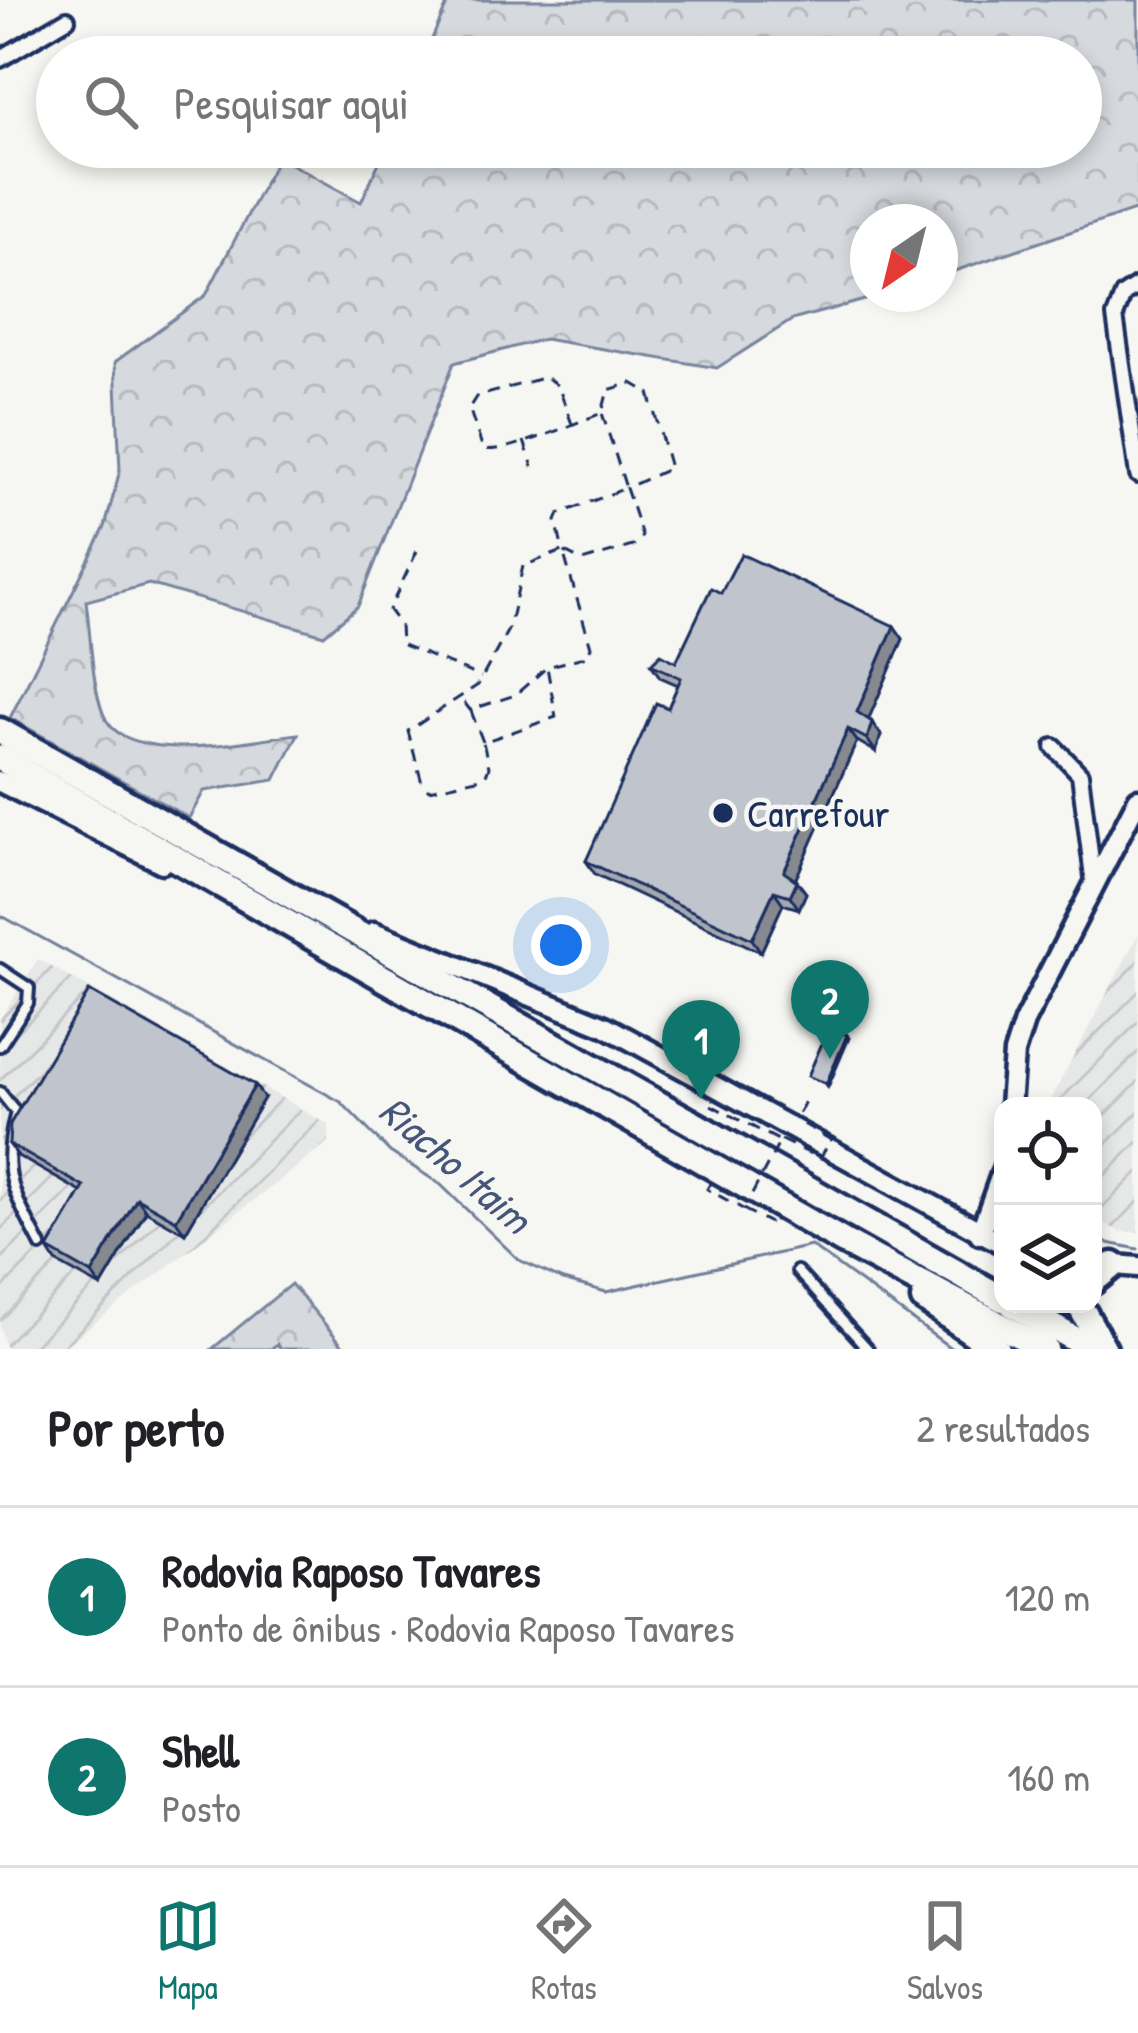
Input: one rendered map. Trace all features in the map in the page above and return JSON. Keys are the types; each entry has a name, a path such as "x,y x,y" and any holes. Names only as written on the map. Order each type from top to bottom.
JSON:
{"highway":[{"path":"0,731 315,905 439,981 994,1294"},
{"path":"0,758 844,1242 1045,1349"},
{"path":"844,1242 997,1349"},
{"path":"1028,1313 1092,1349"},
{"path":"1084,1313 1104,1349"}],"main road":[{"path":"0,782 156,860 233,890"},
{"path":"1011,1097 1014,1053 1024,1022 1138,799"},
{"path":"315,905 605,1026 994,1240"},
{"path":"980,1234 994,1194"}],"street":[{"path":"39,36 68,19"},
{"path":"0,59 36,38"},
{"path":"1138,285 1123,295 1115,316 1138,476"},
{"path":"1054,747 1080,774 1094,885"}],"lane":[{"path":"0,969 29,988 28,1003 0,1046"},
{"path":"0,1092 16,1112 3,1141 5,1176 41,1246"},
{"path":"797,1271 868,1349"}],"path":[{"path":"572,424 558,386 546,377 471,402 483,449 524,440 572,424 602,413"},
{"path":"463,700 489,766 485,777 437,791 422,783 408,731 463,700 483,677 509,628 523,566 563,551 582,561 636,545 642,536 626,488 602,413 605,397 616,385 632,382 649,393 670,468 626,488 559,514 556,521 563,551 591,647 586,656 548,667 515,695 470,710"},
{"path":"524,440 533,467"},
{"path":"417,551 389,610 400,625 401,644 483,677"},
{"path":"483,742 556,717 548,667"},
{"path":"711,1105 820,1158 831,1140 795,1119 806,1101"},
{"path":"743,1210 707,1190 710,1184 747,1204 780,1141"}],"shaded area":[{"path":"1138,935 1138,1232 1121,1232 1102,1222 1102,1097 1052,1097"},
{"path":"38,959 329,1125 329,1142 61,1349 6,1349 0,1327 0,1019"}],"green space":[{"path":"449,0 1138,0 1138,209 958,270 958,204 850,204 850,304 792,320 717,368 544,339 454,363 358,606 324,635 149,584 86,601 99,700 115,730 135,741 191,747 298,734 275,780 204,791 189,818 10,718 105,527 120,470 115,362 206,295 272,168 298,168 361,202 376,168 1102,168 1102,36 433,36"},
{"path":"291,1284 346,1349 281,1349 277,1344 271,1349 212,1349"}],"building":[{"name":"Carrefour","path":"741,554 894,626 857,712 872,722 867,739 848,729 784,872 797,881 790,896 774,891 752,939 586,861 656,703 668,708 681,678 651,664 661,654 676,662 711,588 721,593"},
{"path":"89,991 255,1085 176,1220 137,1198 92,1274 48,1249 84,1187 9,1144 10,1124"},
{"path":"829,1027 847,1035 826,1084 808,1076"}],"waterway":[{"name":"Riacho Itaim","path":"0,915 341,1102 390,1152 440,1184 519,1260 606,1292 811,1246 952,1349"},
{"path":"1102,1242 1138,1249"}],"place":[{"name":"Carrefour","path":"723,813"},
{"name":"Shell","path":"830,1059"},
{"name":"Rodovia Raposo Tavares","path":"701,1099"}]}
